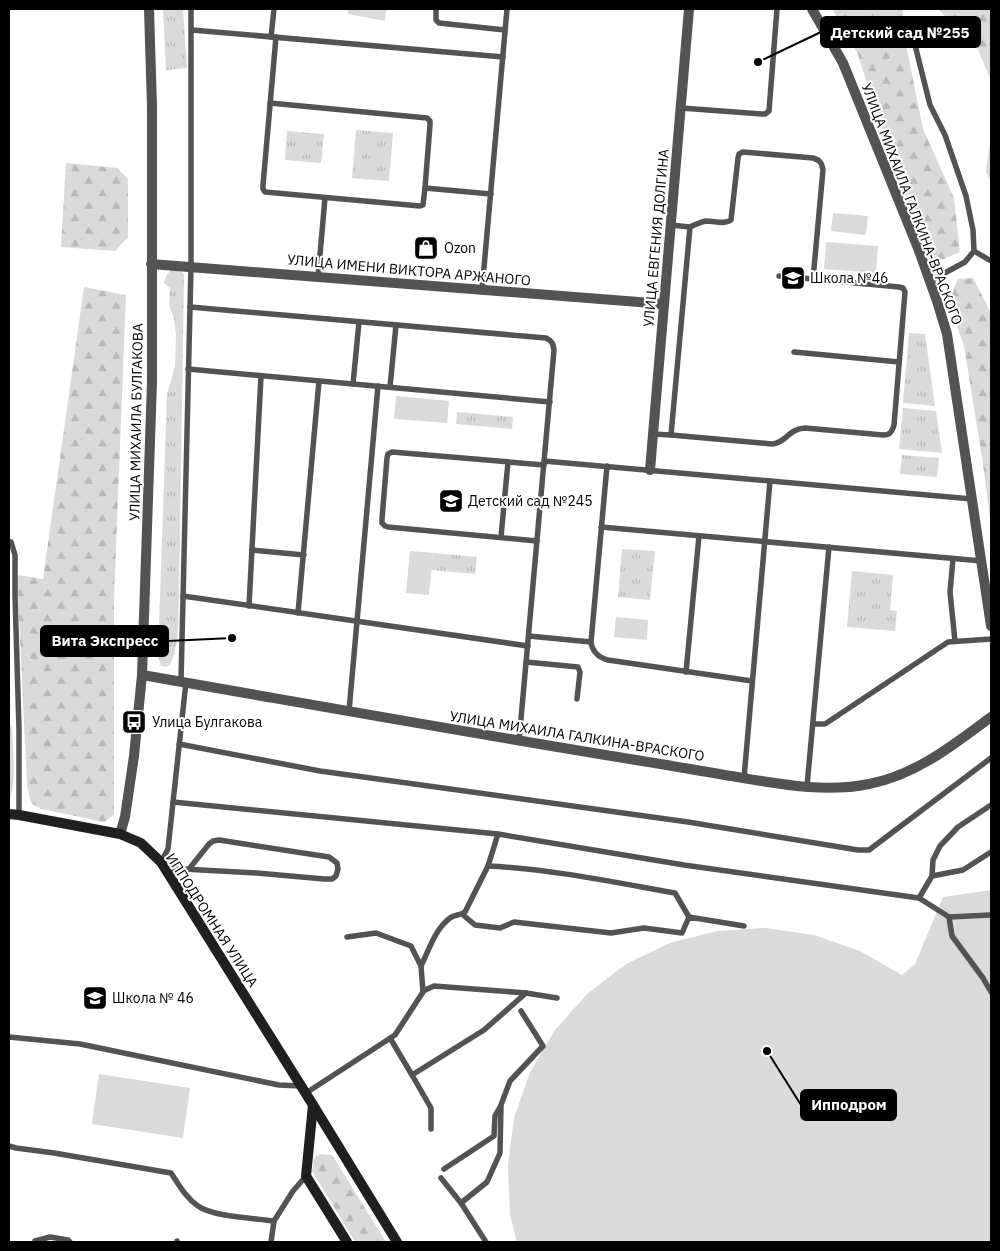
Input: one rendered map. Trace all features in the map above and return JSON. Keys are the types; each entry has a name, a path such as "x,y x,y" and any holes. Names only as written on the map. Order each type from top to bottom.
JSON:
{"street":[{"name":"УЛИЦА МИХАИЛА БУЛГАКОВА","path":"120,834 125,817 134,756 142,675 152,382 152,115 149,9"},
{"name":"УЛИЦА ЕВГЕНИЯ ДОЛГИНА","path":"650,470 689,9"},
{"name":"УЛИЦА МИХАИЛА ГАЛКИНА-ВРАСКОГО","path":"812,9 843,63 930,281 947,334 991,626"},
{"name":"УЛИЦА ИМЕНИ ВИКТОРА АРЖАНОГО","path":"151,264 664,304"},
{"name":"УЛИЦА МИХАИЛА ГАЛКИНА-ВРАСКОГО","path":"142,675 519,741 744,778 819,788 869,784 895,777 942,753 991,717"},
{"name":"ИППОДРОМНАЯ УЛИЦА","path":"14,814 120,834 141,843 163,865 397,1242"},
{"path":"313,1105 306,1176 347,1242"}],"lane":[{"path":"189,870 209,844 219,840 329,857 337,863 338,869 336,876 332,879 324,880 257,873 189,870 163,865 168,849 184,682 183,596 191,267 191,9"},
{"path":"270,103 427,118 430,121 430,125 423,204 420,206 265,192 263,189 270,103 274,9"},
{"path":"436,9 436,20 439,23 505,30"},
{"path":"482,290 507,9"},
{"path":"681,108 762,114 769,111 777,9"},
{"path":"192,30 503,58"},
{"path":"916,49 930,106 945,136 966,196 973,230 974,251 965,262 930,281"},
{"path":"671,225 690,227 704,221 729,222 731,220 738,158 742,152 819,160 823,170 813,280"},
{"path":"425,188 490,194"},
{"path":"318,277 325,198"},
{"path":"671,435 690,227"},
{"path":"974,251 991,261"},
{"path":"653,434 777,444 798,429 805,428 888,435 892,431 905,296 903,288 779,276"},
{"path":"190,306 546,338 551,340 554,344 554,350 550,402 519,741"},
{"path":"353,384 359,322"},
{"path":"390,388 396,325"},
{"path":"794,352 899,362"},
{"path":"188,369 550,402"},
{"path":"249,606 261,376"},
{"path":"298,613 319,381"},
{"path":"349,711 378,386"},
{"path":"537,541 385,526 382,523 382,519 388,454 396,452 508,462 607,466 972,499"},
{"path":"501,537 508,462"},
{"path":"607,466 591,642 594,651 602,659 752,681"},
{"path":"744,778 770,481"},
{"path":"602,527 982,561"},
{"path":"686,672 699,536"},
{"path":"12,542 15,555 14,587 19,729 14,814"},
{"path":"807,786 829,548"},
{"path":"252,550 304,554"},
{"path":"953,559 950,592 955,641"},
{"path":"183,596 528,646"},
{"path":"529,636 591,642"},
{"path":"813,724 828,722 948,642 991,639"},
{"path":"526,662 578,667 580,672 577,699"},
{"path":"179,744 320,771 688,822 858,850 869,850 991,758"},
{"path":"173,802 498,834 684,865 920,898 949,917 991,915"},
{"path":"920,898 932,876 932,860 940,846 958,828 991,805"},
{"path":"421,966 436,933 452,917 465,912 488,866 498,834"},
{"path":"932,876 963,870 991,852"},
{"path":"488,866 548,872 675,893 689,917"},
{"path":"462,914 475,925 500,928 514,922 611,933 644,928 682,932 689,917"},
{"path":"689,917 744,926"},
{"path":"949,917 952,936 984,978 991,992"},
{"path":"347,937 376,933 411,946 421,966 423,991"},
{"path":"9,1037 80,1044 304,1090 395,1035 423,991 434,986 526,993 557,998"},
{"path":"412,1075 484,1030 526,993"},
{"path":"444,1169 451,1161 494,1136 495,1116 510,1081 542,1046 521,1012"},
{"path":"390,1038 431,1108 431,1129"},
{"path":"461,1203 487,1182 500,1153 501,1105"},
{"path":"9,1146 171,1173 188,1197 198,1207 212,1213 274,1221"},
{"path":"271,1242 274,1221 293,1191 306,1176"},
{"path":"441,1178 461,1203 486,1242"},
{"path":"35,1242 50,1237 70,1242"}],"green space":[{"path":"163,9 183,9 187,68 166,70"},
{"path":"348,9 386,9 385,21 348,14"},
{"path":"832,9 903,9 904,34 923,129 954,198 960,252 932,264 888,147 857,52"},
{"path":"938,9 991,9 991,81 977,47"},
{"path":"356,130 393,133 389,181 352,178"},
{"path":"287,131 324,134 321,163 285,160"},
{"path":"991,134 991,183 986,171"},
{"path":"66,163 117,168 128,179 128,237 115,251 61,247"},
{"path":"833,213 868,216 866,235 831,231"},
{"path":"826,242 878,246 876,273 824,269"},
{"path":"171,270 180,270 184,274 178,623 173,657 170,665 166,667 161,666 158,656 167,394 175,367 176,336 174,318 169,306 170,288 164,283 166,276"},
{"path":"973,278 991,313 991,527 964,346 948,301 958,279"},
{"path":"84,287 126,295 114,598 114,815 104,822 41,809 31,803 27,785 17,575 43,579"},
{"path":"909,333 925,334 935,406 903,403"},
{"path":"396,396 449,401 447,423 394,419"},
{"path":"903,408 936,411 942,453 899,449"},
{"path":"457,412 513,417 512,429 456,424"},
{"path":"902,455 939,458 937,477 900,474"},
{"path":"622,549 655,551 650,600 618,597"},
{"path":"410,551 433,553 429,595 406,593"},
{"path":"433,553 477,557 475,574 431,570"},
{"path":"852,571 893,575 890,610 897,611 895,631 847,627"},
{"path":"616,617 648,620 647,640 614,637"},
{"path":"9,721 12,728 14,766 13,786 9,800"},
{"path":"991,890 991,1242 517,1242 510,1215 508,1166 514,1118 530,1072 555,1030 587,994 626,964 670,943 717,931 766,928 814,935 860,951 902,975 915,964 943,897"},
{"path":"99,1074 190,1088 183,1138 92,1124"},
{"path":"320,1154 332,1155 386,1242 355,1242 312,1171 314,1158"}],"place":[{"name":"Детский сад №255","path":"758,62"},
{"name":"Ozon","path":"426,248"},
{"name":"Школа №46","path":"793,278"},
{"name":"Детский сад №245","path":"451,501"},
{"name":"Вита Экспресс","path":"232,638"},
{"name":"Улица Булгакова","path":"134,722"},
{"name":"Школа № 46","path":"95,998"},
{"name":"Ипподром","path":"767,1051"}]}
